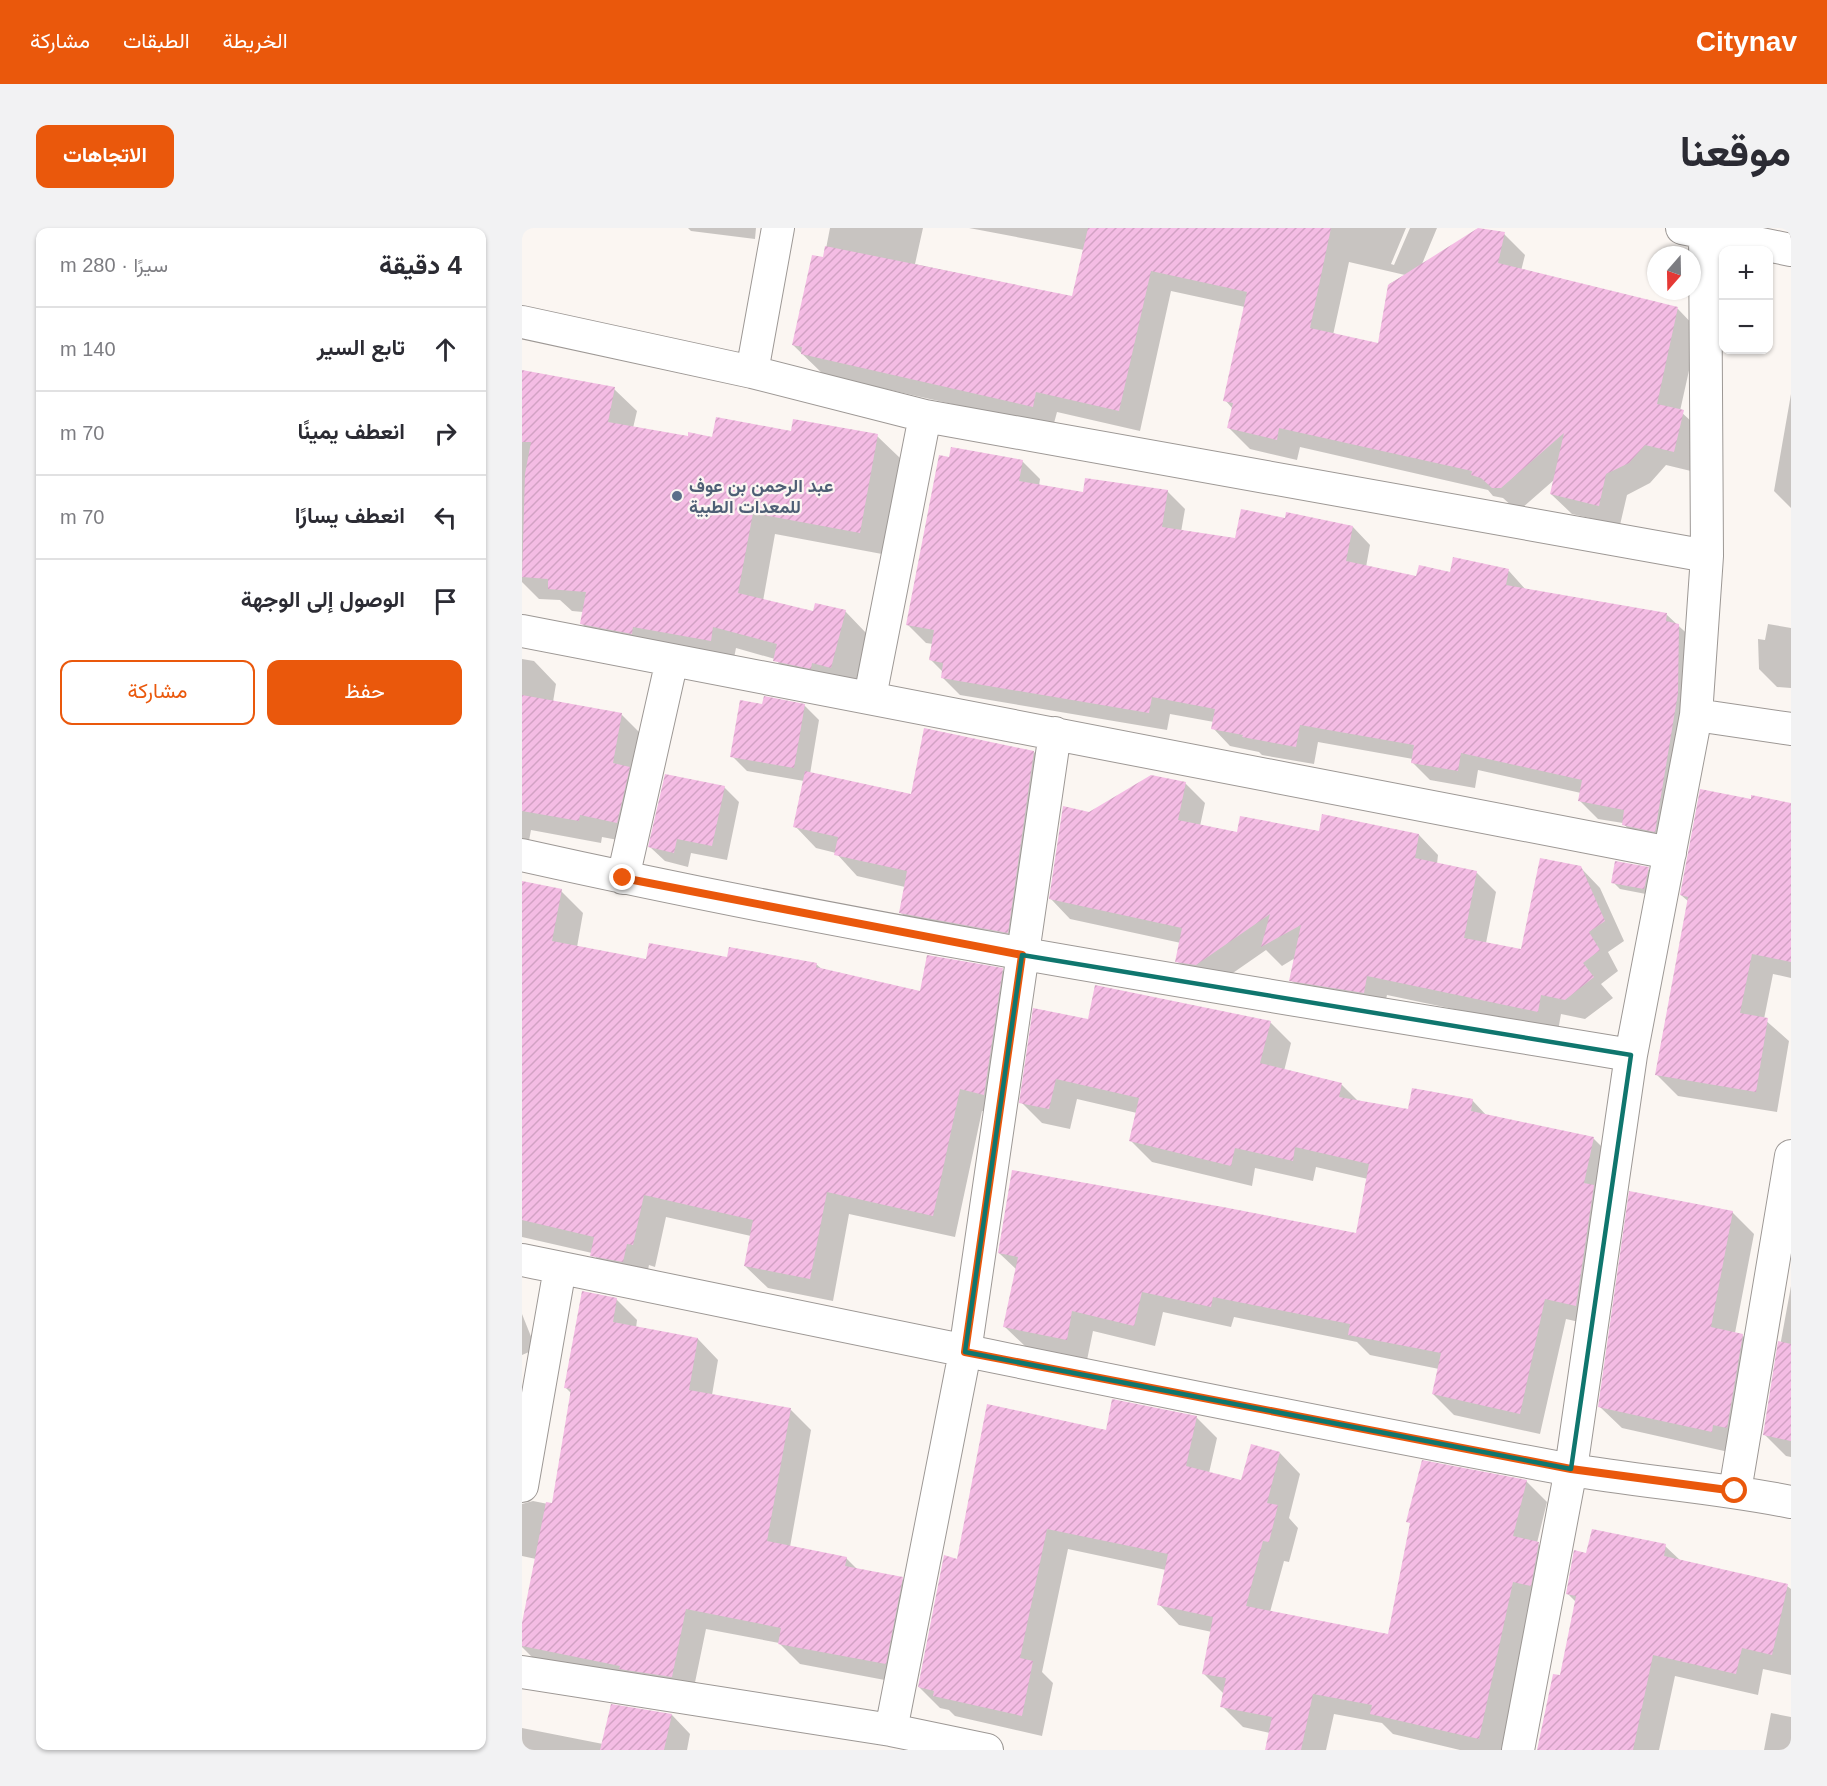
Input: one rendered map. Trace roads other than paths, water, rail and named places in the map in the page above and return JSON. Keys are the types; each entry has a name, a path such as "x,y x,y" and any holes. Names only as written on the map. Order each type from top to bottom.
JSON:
{"street":[{"path":"752,372 778,228"},
{"path":"1518,1750 1571,1469 1631,1055 1696,715 1707,556 1697,230 1791,250"},
{"path":"522,322 752,372 925,416 1707,556"},
{"path":"870,697 925,416"},
{"path":"522,631 1670,853"},
{"path":"623,878 672,660"},
{"path":"1696,715 1791,729"},
{"path":"891,1730 965,1352 1055,733"},
{"path":"522,855 623,878 1022,955 1631,1055"},
{"path":"1735,1491 1791,1156"},
{"path":"522,1260 965,1352 1571,1469 1735,1491 1791,1502"},
{"path":"522,1486 527,1431 560,1268"},
{"path":"522,1672 891,1730 987,1750"}],"place":[{"name":"عبد الرحمن بن عوف للمعدات الطبية","path":"677,496"}]}
